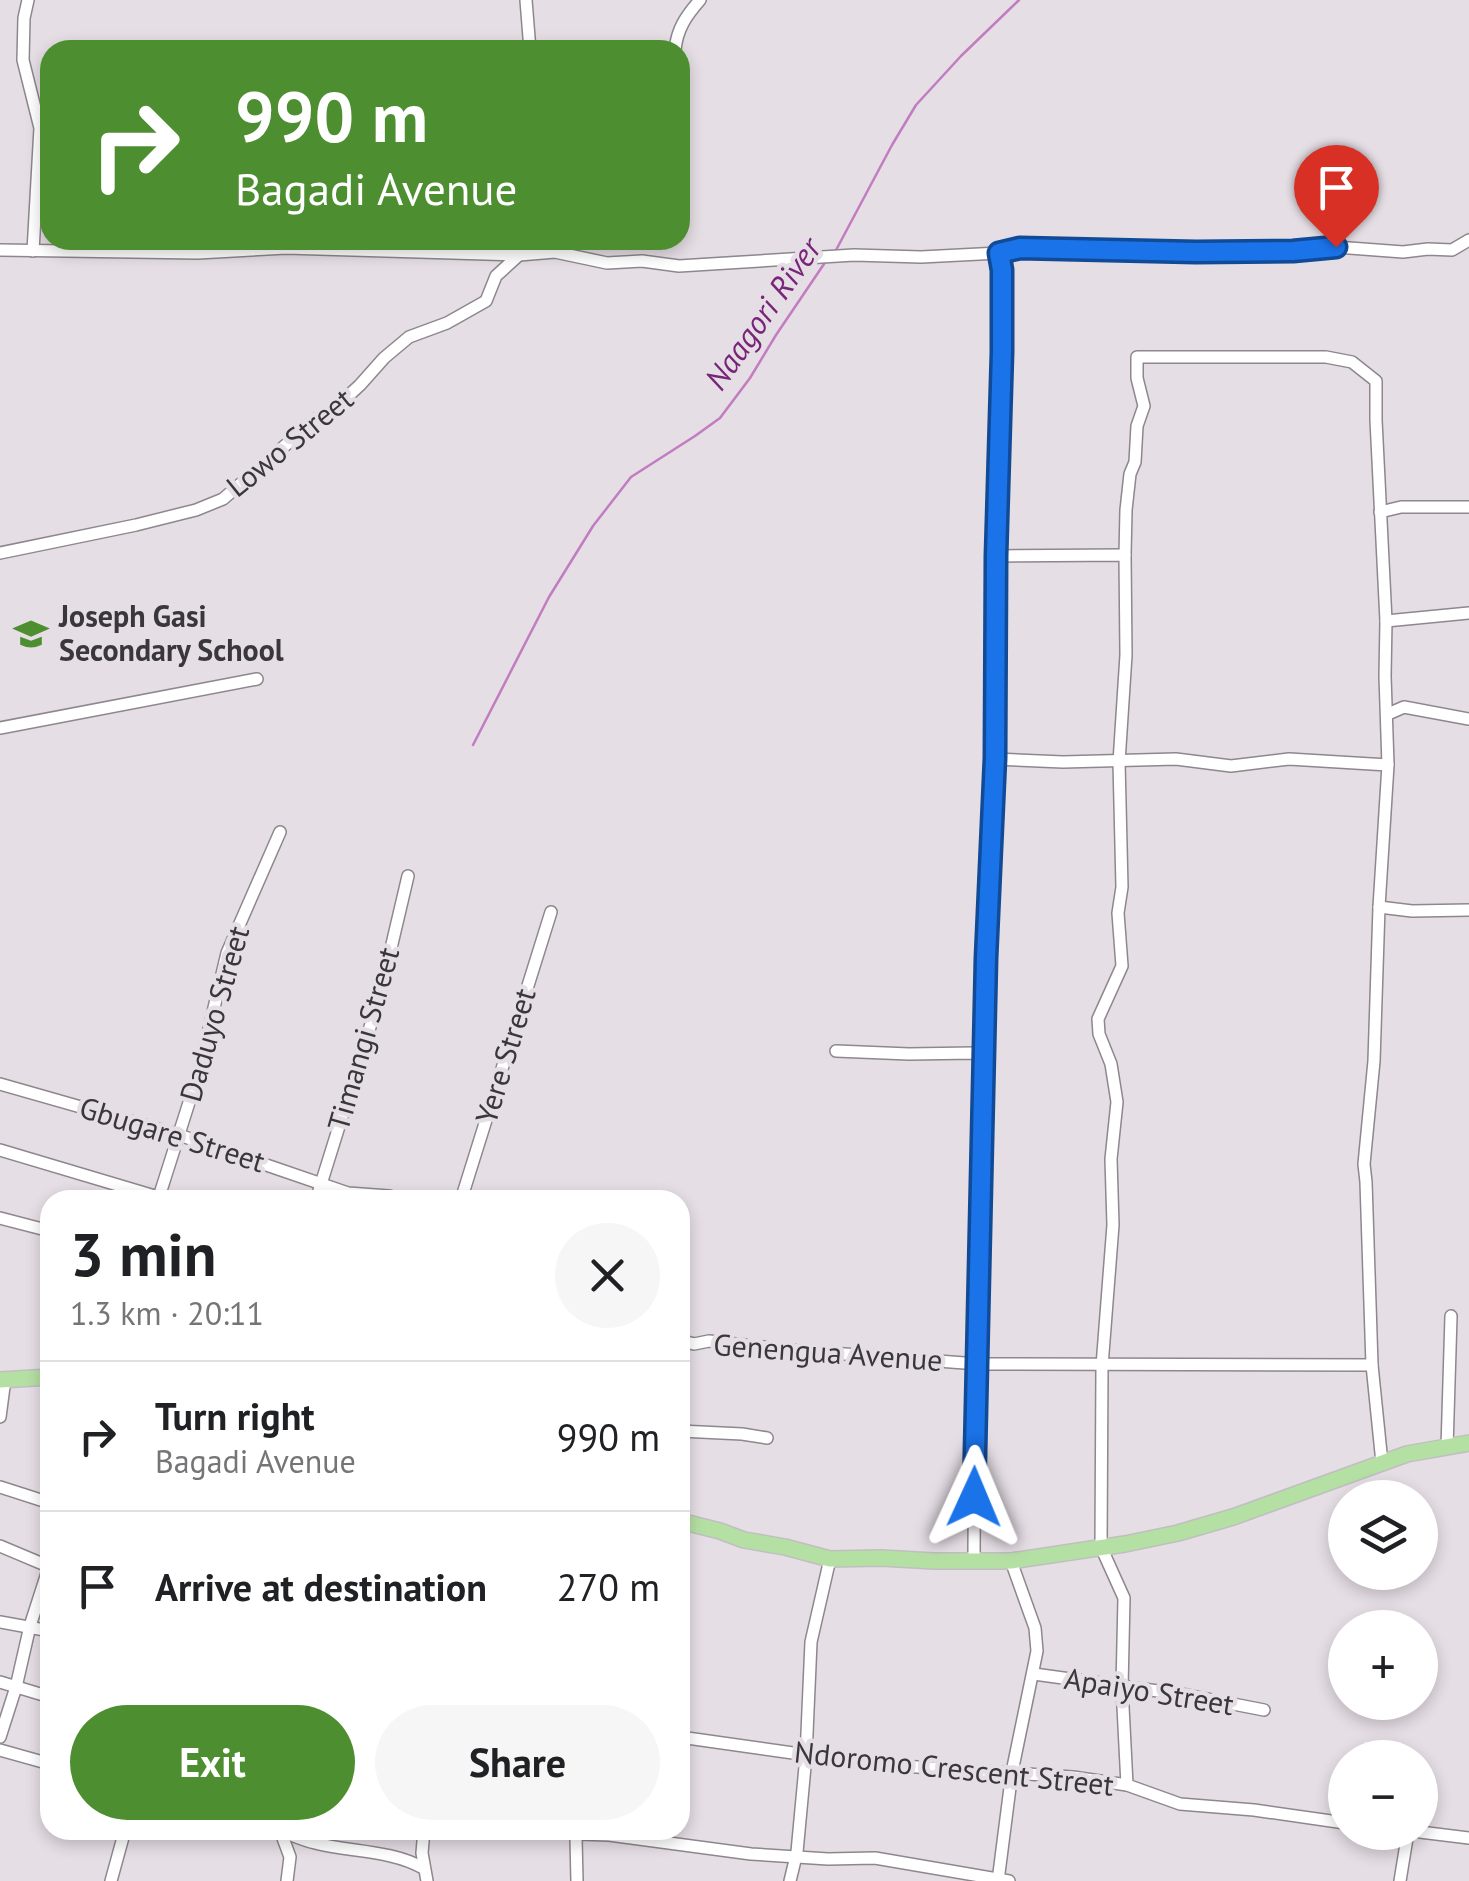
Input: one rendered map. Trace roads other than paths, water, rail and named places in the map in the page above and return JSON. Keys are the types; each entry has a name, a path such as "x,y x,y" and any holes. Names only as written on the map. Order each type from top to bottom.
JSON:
{"main road":[{"path":"2,1380 40,1378"},
{"path":"690,1524 744,1540 830,1558 1011,1561 1178,1532 1233,1517 1407,1454 1469,1443"}],"street":[{"path":"28,0 23,60 40,128 32,251"},
{"path":"526,0 529,40"},
{"path":"677,40 687,15 700,0"},
{"path":"364,250 556,252 607,264 642,261 679,266 854,255 999,253 1020,248 1216,252 1336,247 1404,252 1452,250 1469,240"},
{"path":"0,250 251,250"},
{"path":"519,250 519,254"},
{"path":"974,1561 986,958 995,758 1001,406 999,253"},
{"name":"Lowo Street","path":"0,552 150,521 223,499 334,408 408,337 447,323 486,301 496,276 519,254"},
{"path":"1127,1785 1122,1687 1124,1598 1101,1546 1102,1366 1117,1102 1098,1020 1122,966 1118,913 1122,887 1119,762 1126,655 1126,510 1130,474 1136,462 1136,426 1144,406 1136,378 1137,357 1326,357 1352,362 1376,381 1388,765 1374,1061 1364,1164 1372,1365 1382,1463"},
{"path":"1380,512 1401,507 1469,507"},
{"path":"996,556 1125,556"},
{"path":"1386,622 1469,612"},
{"path":"0,728 256,679"},
{"path":"1388,714 1404,707 1469,719"},
{"path":"995,758 1062,762 1176,759 1231,766 1289,759 1388,765"},
{"name":"Daduyo Street","path":"164,1190 200,1071 227,952 280,832"},
{"name":"Timangi Street","path":"318,1190 371,1028 408,876"},
{"path":"1379,907 1469,910"},
{"name":"Yere Street","path":"464,1190 550,912"},
{"path":"836,1051 974,1053 985,1057"},
{"name":"Gbugare Street","path":"0,1084 178,1134 340,1190"},
{"path":"0,1150 132,1190"},
{"path":"0,1218 40,1229"},
{"path":"1446,1448 1452,1316"},
{"name":"Genengua Avenue","path":"690,1343 709,1341 978,1364 1372,1365"},
{"path":"0,1418 2,1380"},
{"path":"690,1431 767,1438"},
{"path":"0,1487 40,1500"},
{"path":"0,1546 40,1562"},
{"path":"790,1881 806,1756 811,1642 830,1558"},
{"path":"646,1840 751,1854 875,1858 1002,1880 1012,1772 1037,1652 1035,1628 1011,1561"},
{"path":"0,1737 40,1596"},
{"path":"0,1622 40,1628"},
{"name":"Apaiyo Street","path":"1034,1674 1188,1694 1264,1710"},
{"path":"0,1682 40,1694"},
{"name":"Ndoromo Crescent Street","path":"690,1738 908,1767 1073,1777 1127,1785 1180,1804 1328,1820"},
{"path":"0,1750 40,1761"},
{"path":"1438,1834 1469,1838"},
{"path":"111,1881 121,1840"},
{"path":"283,1840 290,1857 287,1881"},
{"path":"306,1840 413,1862 425,1875"},
{"path":"423,1840 425,1875"},
{"path":"578,1840 578,1881"},
{"path":"1400,1881 1405,1850"}],"waterway":[{"name":"Naagori River","path":"835,252 916,105 1019,0"},
{"name":"Naagori River","path":"473,745 549,597 593,526 631,477 720,418 826,261"}],"place":[{"name":"Joseph Gasi Secondary School","path":"31,634"}]}
